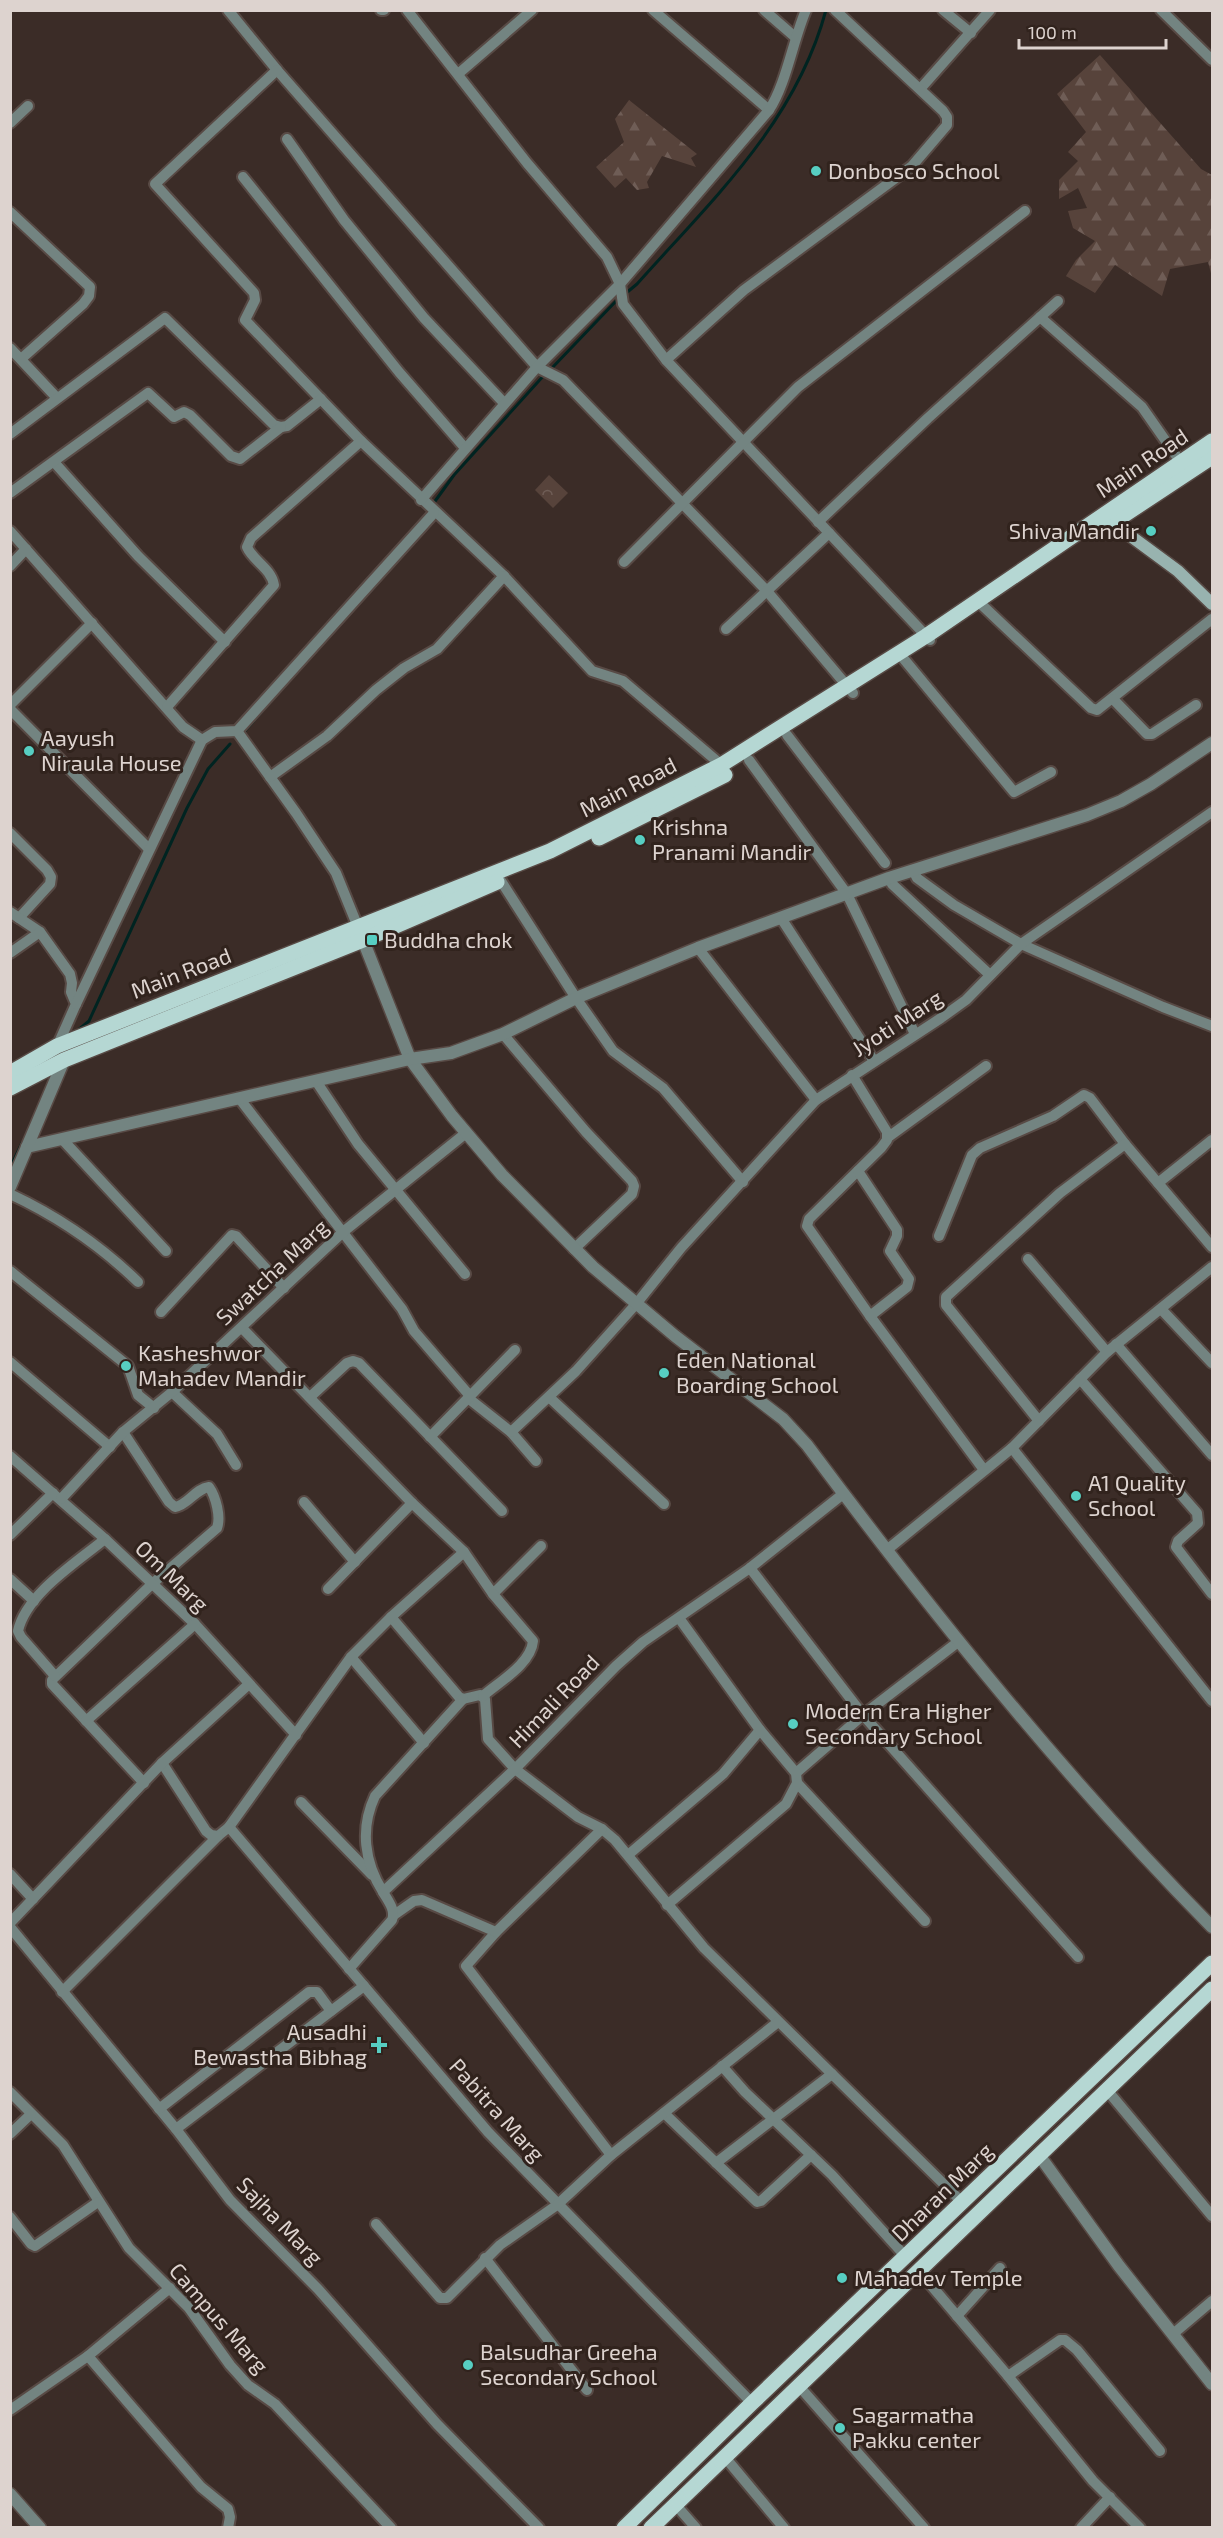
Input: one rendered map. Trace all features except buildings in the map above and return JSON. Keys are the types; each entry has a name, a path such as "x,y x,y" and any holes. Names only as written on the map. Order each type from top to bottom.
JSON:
{"main road":[{"name":"Main Road","path":"361,934 550,851 725,769 750,760 850,689 903,658 928,638 1113,523 1185,469 1212,441"},
{"name":"Main Road","path":"10,1073 501,881 630,824 725,769 1185,469 1212,457"},
{"path":"1113,523 1178,571 1212,604"},
{"name":"Main Road","path":"10,1088 47,1069 61,1053"},
{"name":"Dharan Marg","path":"624,2528 1212,1963"},
{"name":"Dharan Marg","path":"651,2528 1212,1989"}],"street":[{"path":"228,10 277,70 537,367 560,377 766,591 850,689"},
{"path":"406,10 535,172 607,257 620,284 623,304 666,360 928,638"},
{"path":"458,74 532,10"},
{"path":"653,10 769,110"},
{"path":"764,10 795,37"},
{"path":"421,500 537,367 620,284 769,110 776,100 795,37 806,10"},
{"path":"666,360 744,290 912,166 947,125 944,111 835,10"},
{"path":"943,10 971,33"},
{"path":"921,88 990,10"},
{"path":"1161,10 1212,60"},
{"path":"277,70 155,184 254,293 255,300 245,320 361,441 434,513 504,576 592,672 623,681 725,769"},
{"path":"10,123 28,106"},
{"path":"287,139 344,220 424,318 504,404"},
{"path":"243,177 399,372 465,448"},
{"path":"624,562 798,387 1025,211"},
{"path":"10,212 90,287 83,304 21,359"},
{"path":"818,522 1058,301"},
{"path":"1040,317 1142,407 1185,469"},
{"path":"10,434 165,318 274,425 287,426 321,399"},
{"path":"10,348 57,398"},
{"path":"10,493 148,393 174,417 184,412 190,415 231,456 240,459 281,427"},
{"path":"167,707 274,585 273,578 250,554 248,547 251,538 361,441"},
{"path":"54,462 138,556 225,642"},
{"path":"10,1187 61,1053 76,1004 202,740 215,732 237,731 434,513"},
{"path":"10,531 183,727 202,740"},
{"path":"726,629 829,533"},
{"path":"10,566 26,549"},
{"path":"270,777 327,736 376,690 404,668 437,649 504,576"},
{"path":"982,605 1091,708 1097,710 1212,619"},
{"path":"92,623 10,707 149,849"},
{"path":"903,658 1014,792 1051,772"},
{"path":"1113,699 1147,734 1152,734 1196,705"},
{"path":"237,731 336,873 410,1059 466,1133 502,1175 592,1267 675,1336 783,1419 807,1445 958,1642 1140,1854 1212,1928"},
{"path":"787,735 885,863"},
{"path":"27,1147 410,1059 451,1053 503,1034 576,998 698,948 889,878 1087,815 1121,801 1212,743"},
{"path":"750,760 847,894 915,1034"},
{"name":"Jyoti Marg","path":"511,1432 576,1371 637,1303 681,1248 816,1100 966,1000 1021,944 1212,812"},
{"path":"10,833 47,870 51,877 50,884 15,915 40,932 70,974 71,992 76,1004"},
{"path":"913,870 917,878 954,905 1021,944 1163,1007 1212,1026"},
{"path":"889,878 891,884 990,975"},
{"path":"501,881 613,1051 663,1088 743,1182"},
{"path":"781,918 874,1061"},
{"path":"10,953 40,932"},
{"path":"698,948 816,1100"},
{"path":"503,1034 634,1186 632,1194 574,1249"},
{"path":"984,1470 870,1316 807,1223 881,1148 887,1138 986,1066"},
{"path":"852,1075 887,1132 887,1138"},
{"path":"316,1080 358,1144 465,1274"},
{"path":"939,1236 972,1155 980,1148 1053,1116 1082,1095 1090,1098 1125,1144 1212,1247"},
{"path":"239,1098 402,1309 414,1331 469,1397 511,1432 536,1461"},
{"name":"Swatcha Marg","path":"10,1535 57,1496 123,1432 172,1392 344,1232 466,1133"},
{"path":"62,1139 166,1251"},
{"path":"1158,1183 1212,1140"},
{"path":"1039,1421 946,1305 945,1297 1060,1193 1125,1144"},
{"path":"858,1171 897,1230 897,1236 890,1251 909,1280 907,1287 870,1316"},
{"path":"10,1194 53,1216 124,1268 138,1282"},
{"path":"162,1312 232,1235 236,1236 284,1288"},
{"path":"1028,1258 1107,1352"},
{"path":"888,1550 1012,1448 1116,1344 1212,1267"},
{"path":"10,1271 124,1362 130,1370 138,1395 154,1408"},
{"path":"1161,1309 1212,1363"},
{"path":"242,1328 412,1503 464,1552 493,1594 533,1641 532,1650 524,1660 483,1696"},
{"path":"1116,1344 1212,1455"},
{"path":"430,1437 515,1350"},
{"path":"10,1362 110,1447"},
{"path":"310,1397 347,1363 356,1362 502,1511"},
{"path":"1080,1379 1197,1513 1198,1523 1178,1540 1176,1546 1212,1594"},
{"path":"172,1392 217,1434 236,1465"},
{"path":"549,1397 664,1504"},
{"path":"123,1432 174,1507 180,1506 203,1488 209,1487 213,1492 220,1521 217,1528 152,1584 54,1676 52,1684 144,1783"},
{"path":"1012,1448 1212,1701"},
{"name":"Om Marg","path":"11,1457 105,1539 195,1624 296,1735"},
{"name":"Himali Road","path":"383,1892 515,1769 616,1666 643,1642 750,1568 843,1494"},
{"path":"304,1502 355,1562"},
{"path":"328,1589 412,1503"},
{"path":"54,1676 18,1631 38,1594 105,1539"},
{"path":"493,1594 541,1546"},
{"path":"62,1992 229,1827 351,1657 391,1617 464,1552"},
{"path":"750,1568 863,1715 1078,1957"},
{"path":"10,1579 34,1601"},
{"path":"391,1617 456,1695 463,1699"},
{"path":"679,1618 796,1778 925,1921"},
{"path":"86,1721 195,1624"},
{"path":"667,1905 786,1804 796,1778 863,1715 958,1642"},
{"path":"351,1657 424,1743"},
{"path":"10,1925 162,1763 249,1684"},
{"path":"372,1875 365,1845 367,1812 375,1796 463,1699 477,1695 483,1696"},
{"path":"483,1696 487,1703 486,1732 488,1739 515,1769 578,1817 602,1830 628,1855 704,1948 963,2202"},
{"path":"628,1855 723,1774 760,1730"},
{"path":"162,1763 206,1831 218,1836"},
{"path":"301,1802 372,1875 394,1915"},
{"name":"Pabitra Marg","path":"229,1827 488,2132 752,2403"},
{"path":"602,1830 496,1932 469,1961 466,1968 611,2155"},
{"path":"10,1874 33,1899"},
{"path":"349,1969 394,1915 414,1900 422,1899 496,1932"},
{"name":"Sajha Marg","path":"10,1925 62,1992 176,2129 230,2200 318,2289 437,2424 539,2528"},
{"path":"176,2129 364,1986"},
{"path":"159,2109 309,1992 317,1992 331,2011"},
{"path":"376,2224 440,2298 447,2298 485,2258 557,2205 611,2155 778,2022"},
{"path":"722,2066 745,2092 811,2155 906,2257"},
{"path":"716,2163 832,2074"},
{"path":"1107,2090 1212,2216"},
{"name":"Campus Marg","path":"10,2092 63,2145 129,2248 189,2308 230,2365 248,2385 275,2404 392,2528"},
{"path":"664,2113 753,2200 759,2202 811,2155"},
{"path":"10,2134 31,2114"},
{"path":"1039,2155 1119,2266 1212,2384"},
{"path":"10,2217 32,2246 35,2246 98,2202"},
{"path":"10,2237 20,2229"},
{"path":"485,2258 587,2390"},
{"path":"957,2316 1000,2268"},
{"path":"919,2271 1077,2462 1140,2528"},
{"path":"10,2410 88,2356 170,2288"},
{"path":"1173,2334 1212,2301"},
{"path":"1008,2376 1060,2340 1065,2340 1077,2350 1160,2451"},
{"path":"88,2356 201,2487 228,2509 230,2517 227,2527"},
{"path":"798,2385 924,2528"},
{"path":"724,2456 784,2528"},
{"path":"10,2494 40,2528"},
{"path":"1081,2528 1110,2497"},
{"path":"675,2504 696,2528"}],"green space":[{"path":"1100,55 1201,169 1212,175 1212,277 1208,262 1170,269 1162,296 1115,265 1095,293 1066,276 1076,260 1095,241 1073,228 1068,211 1087,208 1078,188 1059,199 1059,180 1078,161 1068,152 1086,132 1057,94"},
{"path":"629,100 697,154 691,158 696,167 662,156 647,182 649,188 637,190 626,178 615,188 596,167 624,142 615,119"},
{"path":"549,475 568,493 553,508 535,490"}],"waterway":[{"path":"625,294 637,284 722,190 773,124 812,50 826,10"},
{"path":"551,369 618,299"},
{"path":"433,504 454,475 546,373"},
{"path":"361,601 377,584"},
{"path":"244,732 284,686"},
{"path":"77,1031 89,1021 187,808 208,769 230,744"},
{"path":"10,1168 22,1143"}],"place":[{"name":"Donbosco School","path":"816,171"},
{"name":"Shiva Mandir","path":"1151,531"},
{"name":"Aayush Niraula House","path":"29,751"},
{"name":"Krishna Pranami Mandir","path":"640,840"},
{"name":"Buddha chok","path":"372,940"},
{"name":"Kasheshwor Mahadev Mandir","path":"126,1366"},
{"name":"Eden National Boarding School","path":"664,1373"},
{"name":"A1 Quality School","path":"1076,1496"},
{"name":"Modern Era Higher Secondary School","path":"793,1724"},
{"name":"Ausadhi Bewastha Bibhag","path":"379,2045"},
{"name":"Mahadev Temple","path":"842,2278"},
{"name":"Balsudhar Greeha Secondary School","path":"468,2365"},
{"name":"Sagarmatha Pakku center","path":"840,2428"}]}
